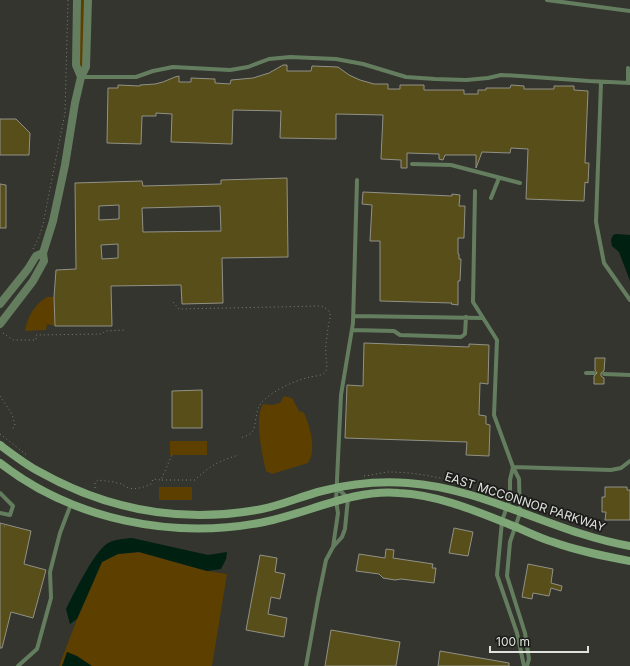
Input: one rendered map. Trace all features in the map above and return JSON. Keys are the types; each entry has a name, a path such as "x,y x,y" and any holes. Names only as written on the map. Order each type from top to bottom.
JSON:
{"street":[{"path":"77,0 76,65 81,77"},
{"path":"0,324 33,281 44,261 43,253 53,221 81,77 86,67 88,0"},
{"path":"0,304 28,269 36,256 43,253"},
{"name":"EAST MCCONNOR PARKWAY","path":"0,444 36,471 65,485 118,505 160,513 189,515 220,514 263,509 322,491 337,488 385,483 424,485 456,491 562,528 606,541 630,546"},
{"name":"EAST MCCONNOR PARKWAY","path":"0,463 39,489 71,504 96,513 133,522 174,527 208,528 264,522 348,498 378,492 415,494 435,497 502,521 552,542 587,552 630,561"}],"lane":[{"path":"547,0 630,11"},
{"path":"81,77 136,77 153,71 173,67 230,70 248,67 270,59 290,57 335,58 363,64 406,77 466,80 501,75 629,83 628,68"},
{"path":"601,82 596,222 604,263 630,300"},
{"path":"412,164 451,165 520,183"},
{"path":"491,198 499,178"},
{"path":"333,547 338,512 336,502 341,394 354,316 357,180"},
{"path":"475,190 473,302 497,340 494,415 513,467 519,479 520,513 510,542 507,576 525,633 529,659 527,666"},
{"path":"354,316 483,318"},
{"path":"352,330 394,331 400,335 461,337 466,334 466,317"},
{"path":"586,373 594,373"},
{"path":"604,374 630,375"},
{"path":"513,467 611,470 621,468 630,461"},
{"path":"513,467 510,480 510,498 502,521 497,575 517,633 524,666"},
{"path":"306,666 326,560 333,547 342,537 345,529 348,498 337,488"},
{"path":"0,493 13,506 10,515 0,513"},
{"path":"18,666 37,649 51,598 50,572 60,533 71,504"}],"path":[{"path":"32,250 43,224 65,114 68,0"},
{"path":"174,302 179,309 321,306 327,308 330,312 331,316 326,355 326,371 320,375 299,380 286,386 262,401 255,420 254,430 250,434 240,438"},
{"path":"3,333 13,340 36,340 36,335 102,334 105,331 126,330"},
{"path":"0,396 14,420 15,425 12,430"},
{"path":"161,480 172,455"},
{"path":"93,491 96,485 95,482 98,480 110,483 119,483 127,488 136,489 152,484 153,479 181,479 191,481 195,480 209,467 221,460 239,455"},
{"path":"0,525 6,527"}],"shaded area":[{"path":"80,0 85,0 83,69 79,66"},
{"path":"613,235 630,235 630,281 619,252 612,246 611,240"},
{"path":"47,297 54,297 55,326 47,324 46,330 25,331 27,321 32,312 42,300"},
{"path":"284,396 292,398 299,411 304,413 312,438 312,452 308,463 272,474 266,471 264,464 259,427 260,410 263,404 272,405 280,403"},
{"path":"170,441 207,441 207,455 170,455"},
{"path":"159,487 192,487 192,500 159,500"},
{"path":"132,538 208,555 227,552 226,559 221,569 207,571 139,552 118,554 102,562 77,619 70,624 66,609 85,573 97,555 108,543 119,539"},
{"path":"139,552 207,571 227,574 212,666 59,666 77,619 102,562 118,554"},
{"path":"67,652 77,656 92,666 62,666"}],"building":[{"path":"283,65 287,65 287,71 311,71 312,66 338,67 349,75 360,80 374,84 388,84 388,89 400,89 400,85 424,85 424,90 464,90 464,94 478,94 478,90 486,90 486,88 510,88 511,85 524,86 524,89 554,89 554,86 574,86 574,90 588,91 585,163 589,163 588,183 585,182 584,201 526,199 528,149 511,148 510,153 482,152 476,168 476,155 445,155 443,160 439,159 439,154 407,153 407,168 401,168 401,160 381,159 383,115 336,114 336,139 280,138 281,111 233,110 232,144 171,142 172,114 156,113 156,116 142,116 141,144 107,143 108,88 118,88 118,85 140,86 155,84 179,76 179,82 191,82 191,78 215,79 215,83 230,84 231,80 253,78 269,73"},
{"path":"0,119 16,119 30,133 29,155 0,155"},
{"path":"287,178 288,257 222,258 223,303 182,304 181,285 111,286 112,326 55,326 54,297 56,270 76,269 75,183 142,181 143,186 221,184 221,180","holes":["119,205 119,219 99,220 99,206","220,206 221,231 143,232 142,208","118,244 118,258 102,259 101,245"]},
{"path":"0,184 6,185 6,228 0,228"},
{"path":"363,192 452,196 452,194 460,195 459,206 465,206 464,238 458,238 458,254 459,259 461,259 460,281 458,281 458,305 451,304 452,303 380,301 380,241 370,241 372,205 362,204"},
{"path":"364,343 469,347 469,344 489,345 488,384 480,383 479,415 486,416 486,424 490,425 489,456 466,455 467,442 345,438 347,385 363,386"},
{"path":"595,358 605,358 604,371 601,373 601,376 604,378 604,384 594,384 594,376 597,373 595,370"},
{"path":"202,390 202,428 172,428 172,391"},
{"path":"605,487 627,487 627,490 630,490 630,520 605,520 606,512 602,512 602,497 605,497"},
{"path":"0,523 31,531 24,564 46,570 33,618 11,612 2,648 0,648"},
{"path":"454,528 473,532 468,556 449,553"},
{"path":"386,549 394,550 393,558 433,564 432,568 436,568 434,583 401,579 395,580 383,578 379,574 356,571 359,554 385,558"},
{"path":"260,555 277,558 275,572 285,574 280,599 271,597 268,614 287,618 284,637 246,630"},
{"path":"528,564 553,569 551,583 562,586 561,591 551,588 549,596 533,593 532,599 522,597"},
{"path":"331,630 400,642 396,666 325,666"},
{"path":"440,651 509,663 509,666 438,666"}]}
